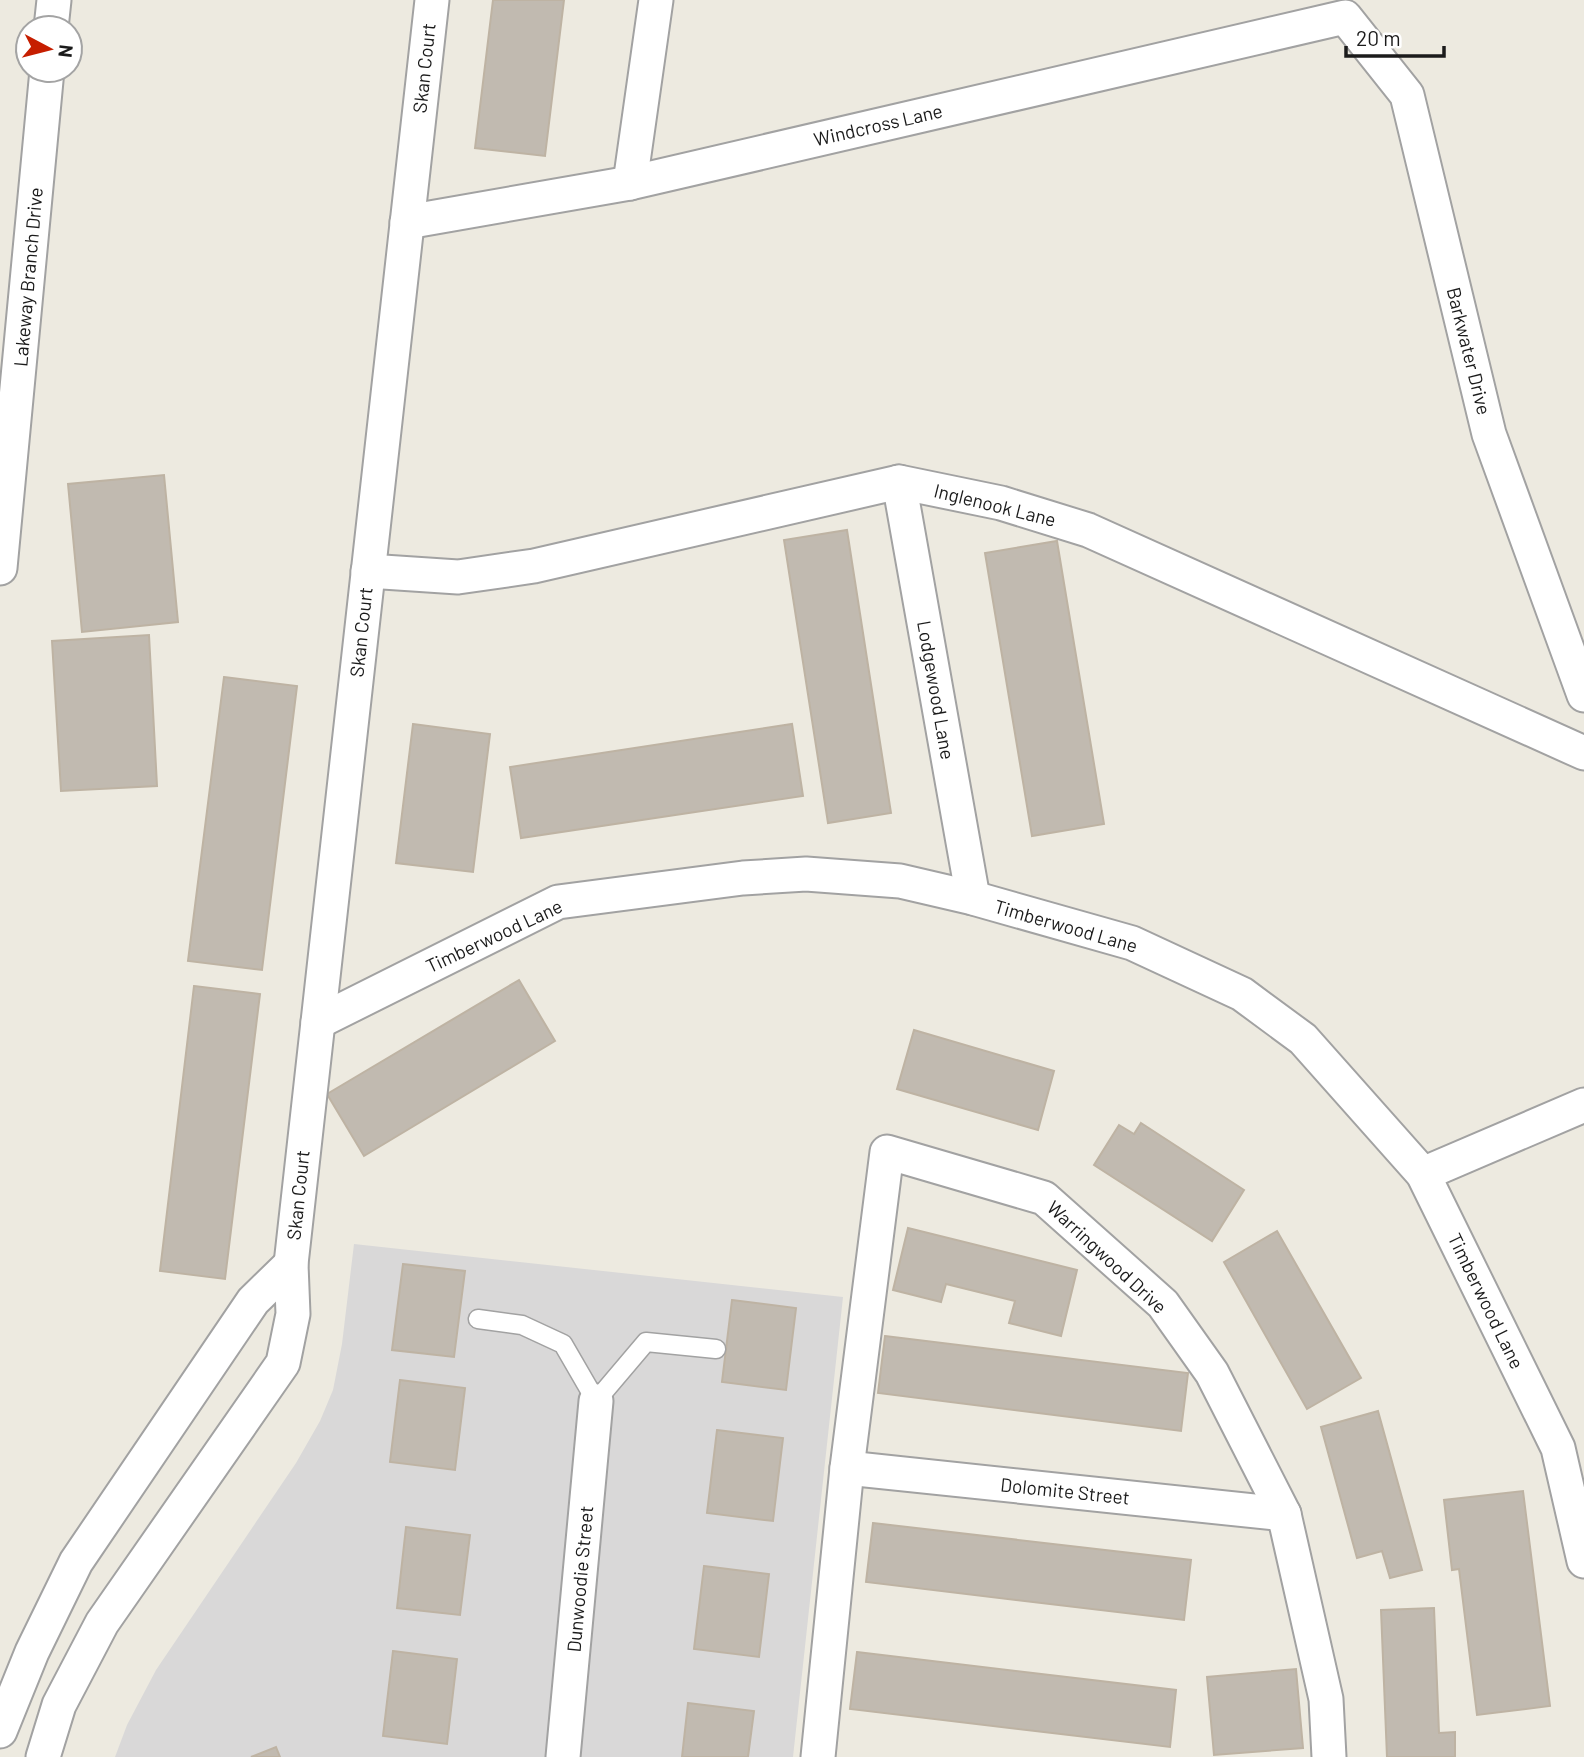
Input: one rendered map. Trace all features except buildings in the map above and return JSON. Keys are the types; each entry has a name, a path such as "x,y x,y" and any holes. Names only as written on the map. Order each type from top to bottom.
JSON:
{"street":[{"name":"Skan Court","path":"43,1757 59,1705 102,1623 283,1363 293,1314 291,1264 432,0"},
{"path":"630,183 656,0"},
{"name":"Windcross Lane","path":"407,222 630,183 1345,17"},
{"name":"Barkwater Drive","path":"1345,17 1406,95 1489,434 1584,695"},
{"name":"Lakeway Branch Drive","path":"1,559 46,84"},
{"name":"Inglenook Lane","path":"368,571 458,577 534,566 900,482 1001,503 1088,530 1584,753"},
{"name":"Lodgewood Lane","path":"900,482 973,898"},
{"name":"Timberwood Lane","path":"318,1022 558,902 743,878 806,874 900,881 973,898 1132,943 1242,994 1303,1039 1423,1174 1559,1448 1584,1561"},
{"path":"1423,1174 1584,1105"},
{"name":"Warringwood Drive","path":"818,1757 847,1468 887,1152 1044,1198 1163,1304 1212,1373 1284,1514 1326,1699 1329,1757"},
{"name":"Skan Court","path":"0,1731 32,1652 76,1562 253,1301 291,1264"},
{"name":"Dunwoodie Street","path":"563,1757 596,1401"},
{"name":"Dolomite Street","path":"847,1468 1284,1514"}],"lane":[{"path":"478,1319 522,1325 563,1344 596,1401 646,1342 716,1349"}],"shaded area":[{"path":"354,1244 843,1297 793,1757 115,1757 127,1725 156,1670 296,1463 320,1421 333,1390 342,1344"}]}
